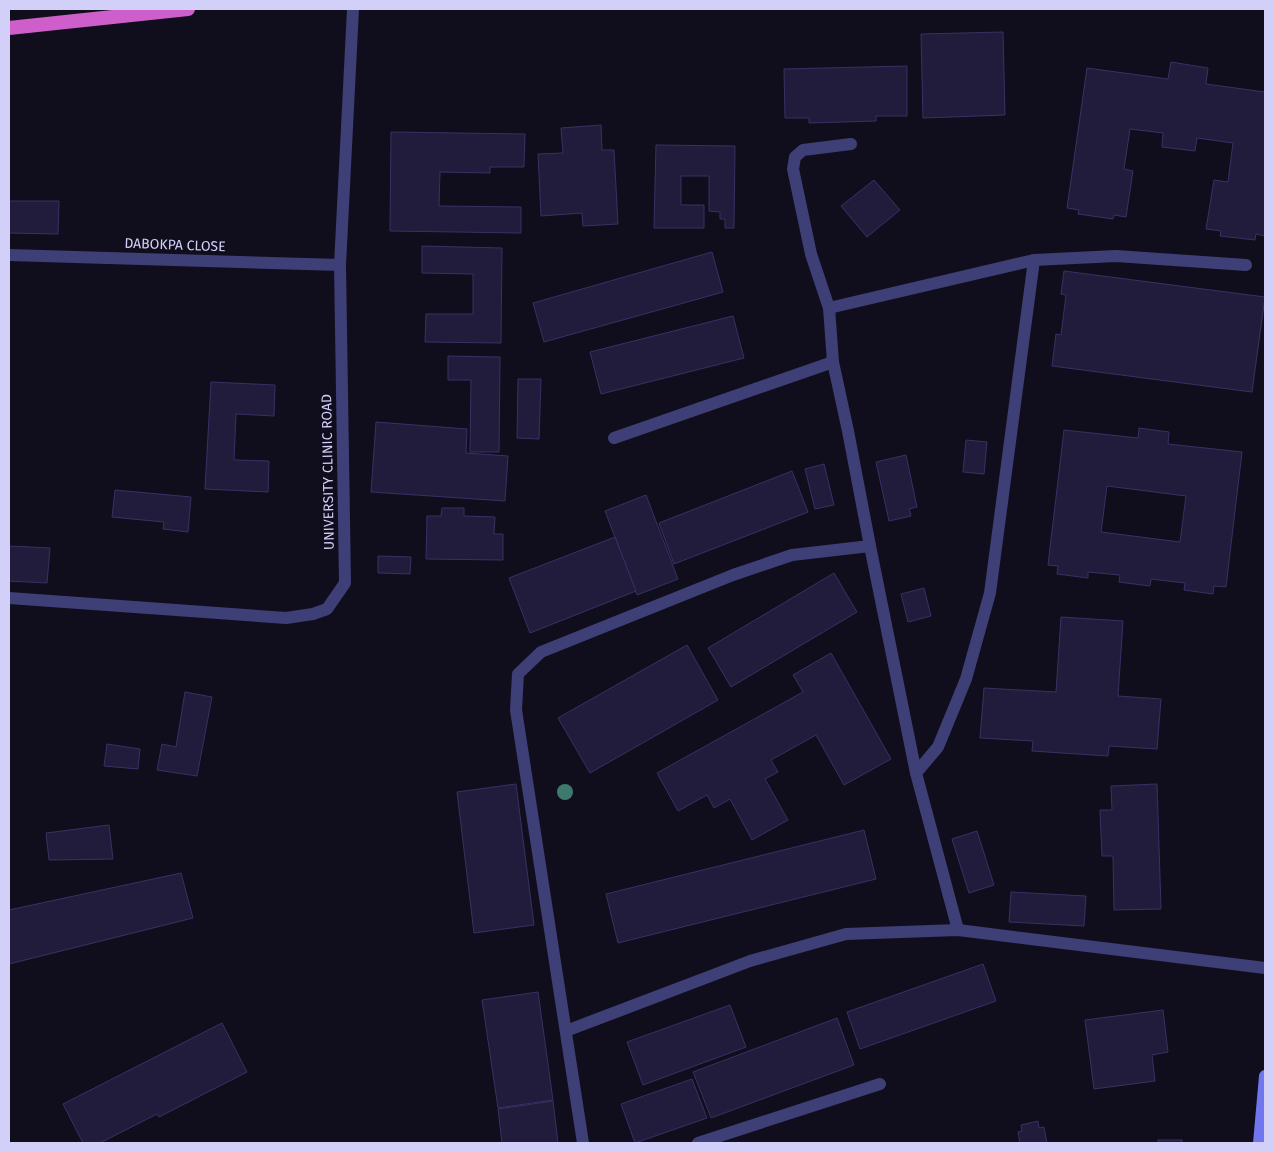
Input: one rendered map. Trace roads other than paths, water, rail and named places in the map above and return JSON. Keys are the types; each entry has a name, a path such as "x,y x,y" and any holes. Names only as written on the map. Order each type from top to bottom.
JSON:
{"highway":[{"path":"9,28 188,9"}],"main road":[{"path":"1259,1143 1265,1076"}],"street":[{"name":"UNIVERSITY CLINIC ROAD","path":"9,598 286,618 313,614 326,609 345,583 340,265 353,9"},
{"path":"851,144 802,150 795,157 793,169 812,254 829,308 833,362 916,773 958,930"},
{"name":"DABOKPA CLOSE","path":"9,255 340,265"},
{"path":"829,308 1034,260 1116,256 1246,265"},
{"path":"916,773 938,747 966,679 990,593 1034,260"},
{"path":"614,438 833,362"},
{"path":"583,1143 516,710 518,674 541,652 733,575 792,555 870,546"},
{"path":"566,1031 750,961 846,934 958,930 1265,968"},
{"path":"698,1143 880,1084"}]}
